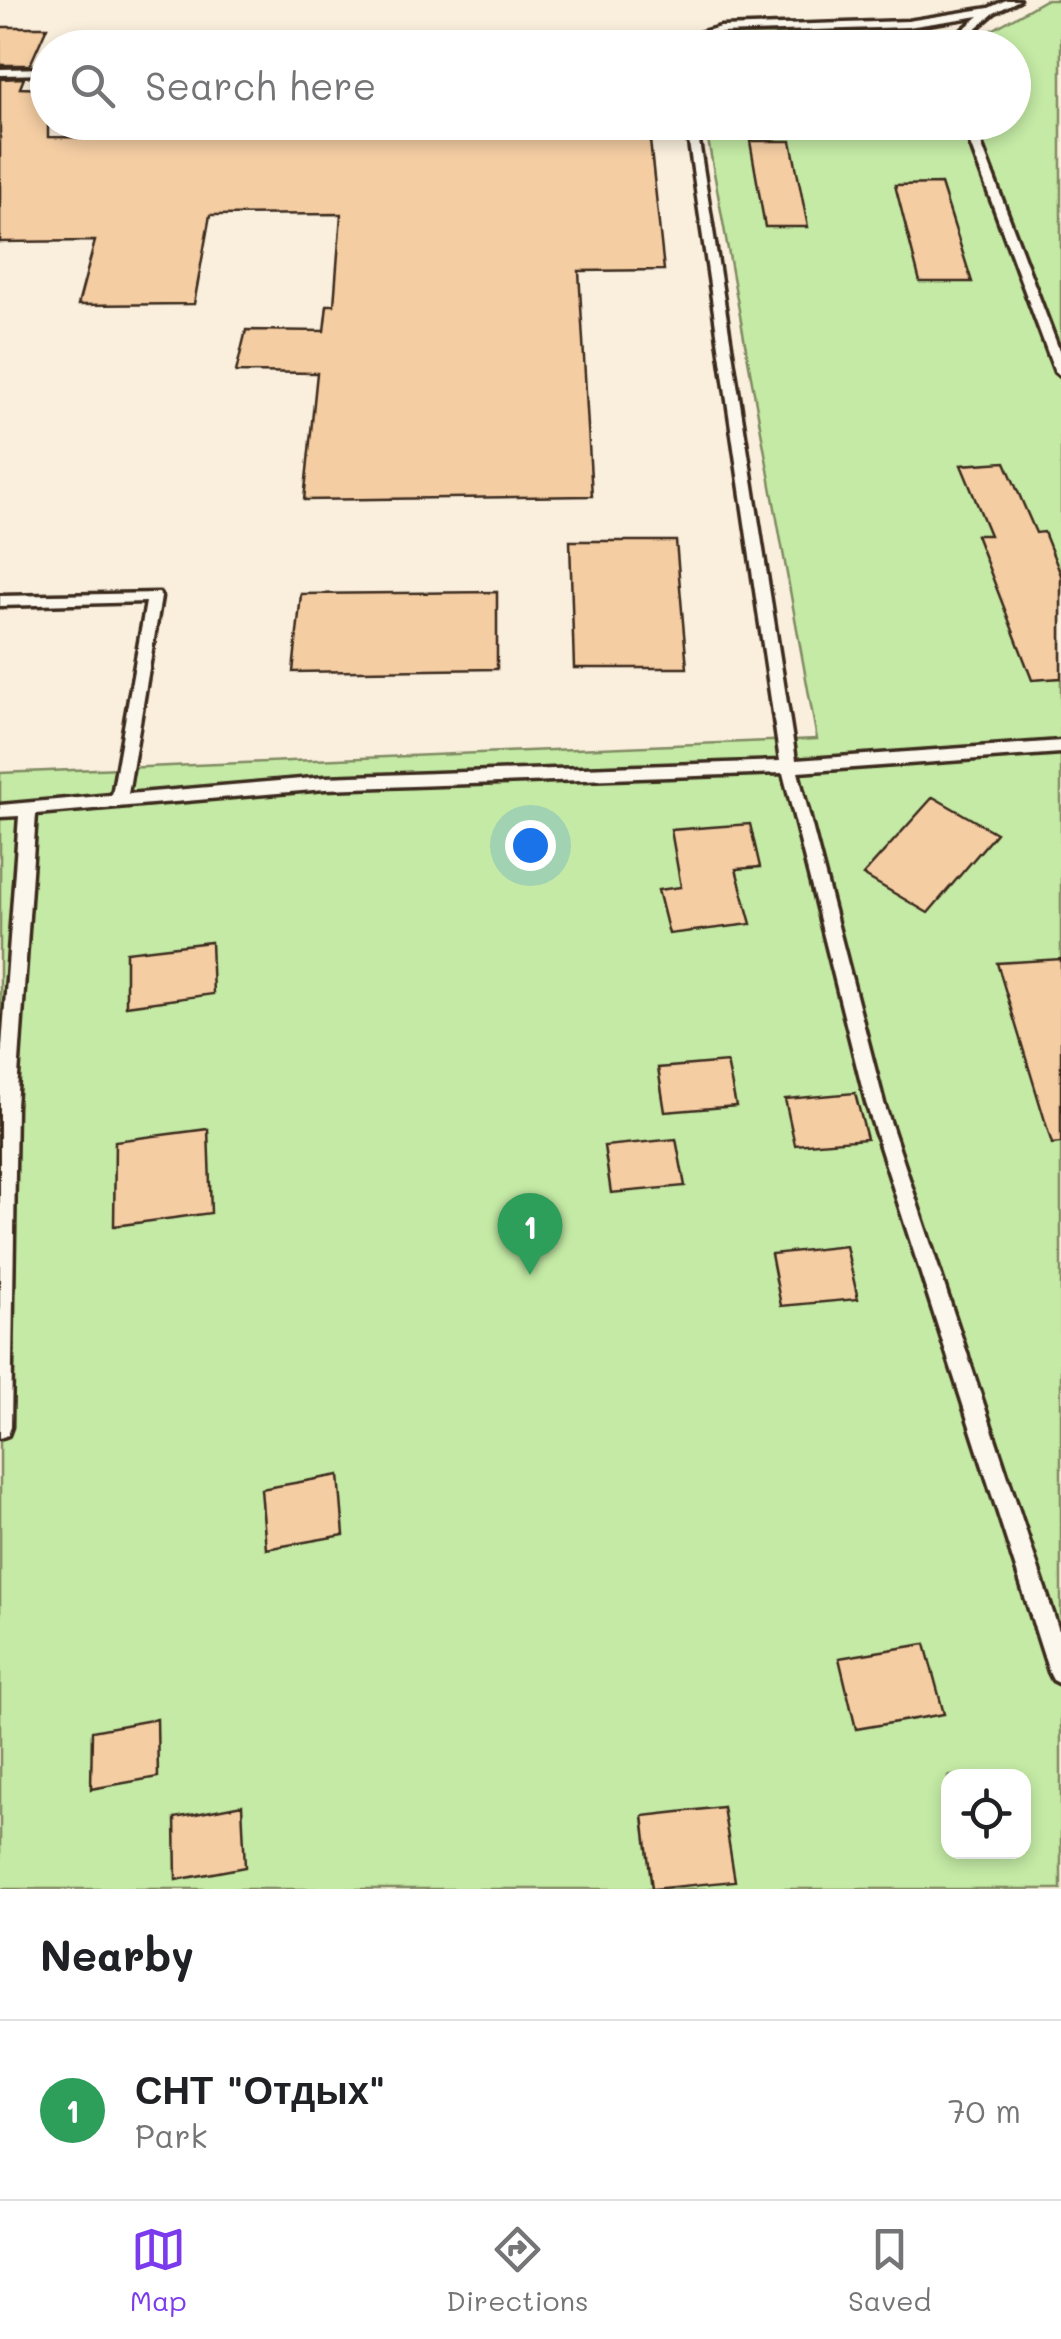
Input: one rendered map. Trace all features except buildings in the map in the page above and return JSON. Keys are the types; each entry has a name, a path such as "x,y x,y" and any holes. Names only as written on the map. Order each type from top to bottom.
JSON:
{"lane":[{"path":"968,30 991,11 1014,0"},
{"path":"720,30 908,24 991,11"},
{"path":"0,72 30,72"},
{"path":"693,140 789,767 876,1104 1061,1672"},
{"path":"974,140 1061,372"},
{"path":"0,601 154,597 119,799"},
{"path":"0,811 325,783 789,767 1061,747"},
{"path":"0,1427 7,1106 28,811"}],"green space":[{"path":"1045,0 1061,0 1061,1889 0,1889 0,773 817,739 708,140 1031,140 1031,30 992,30"}],"place":[{"name":"СНТ \"Отдых\"","path":"530,1275"}]}
